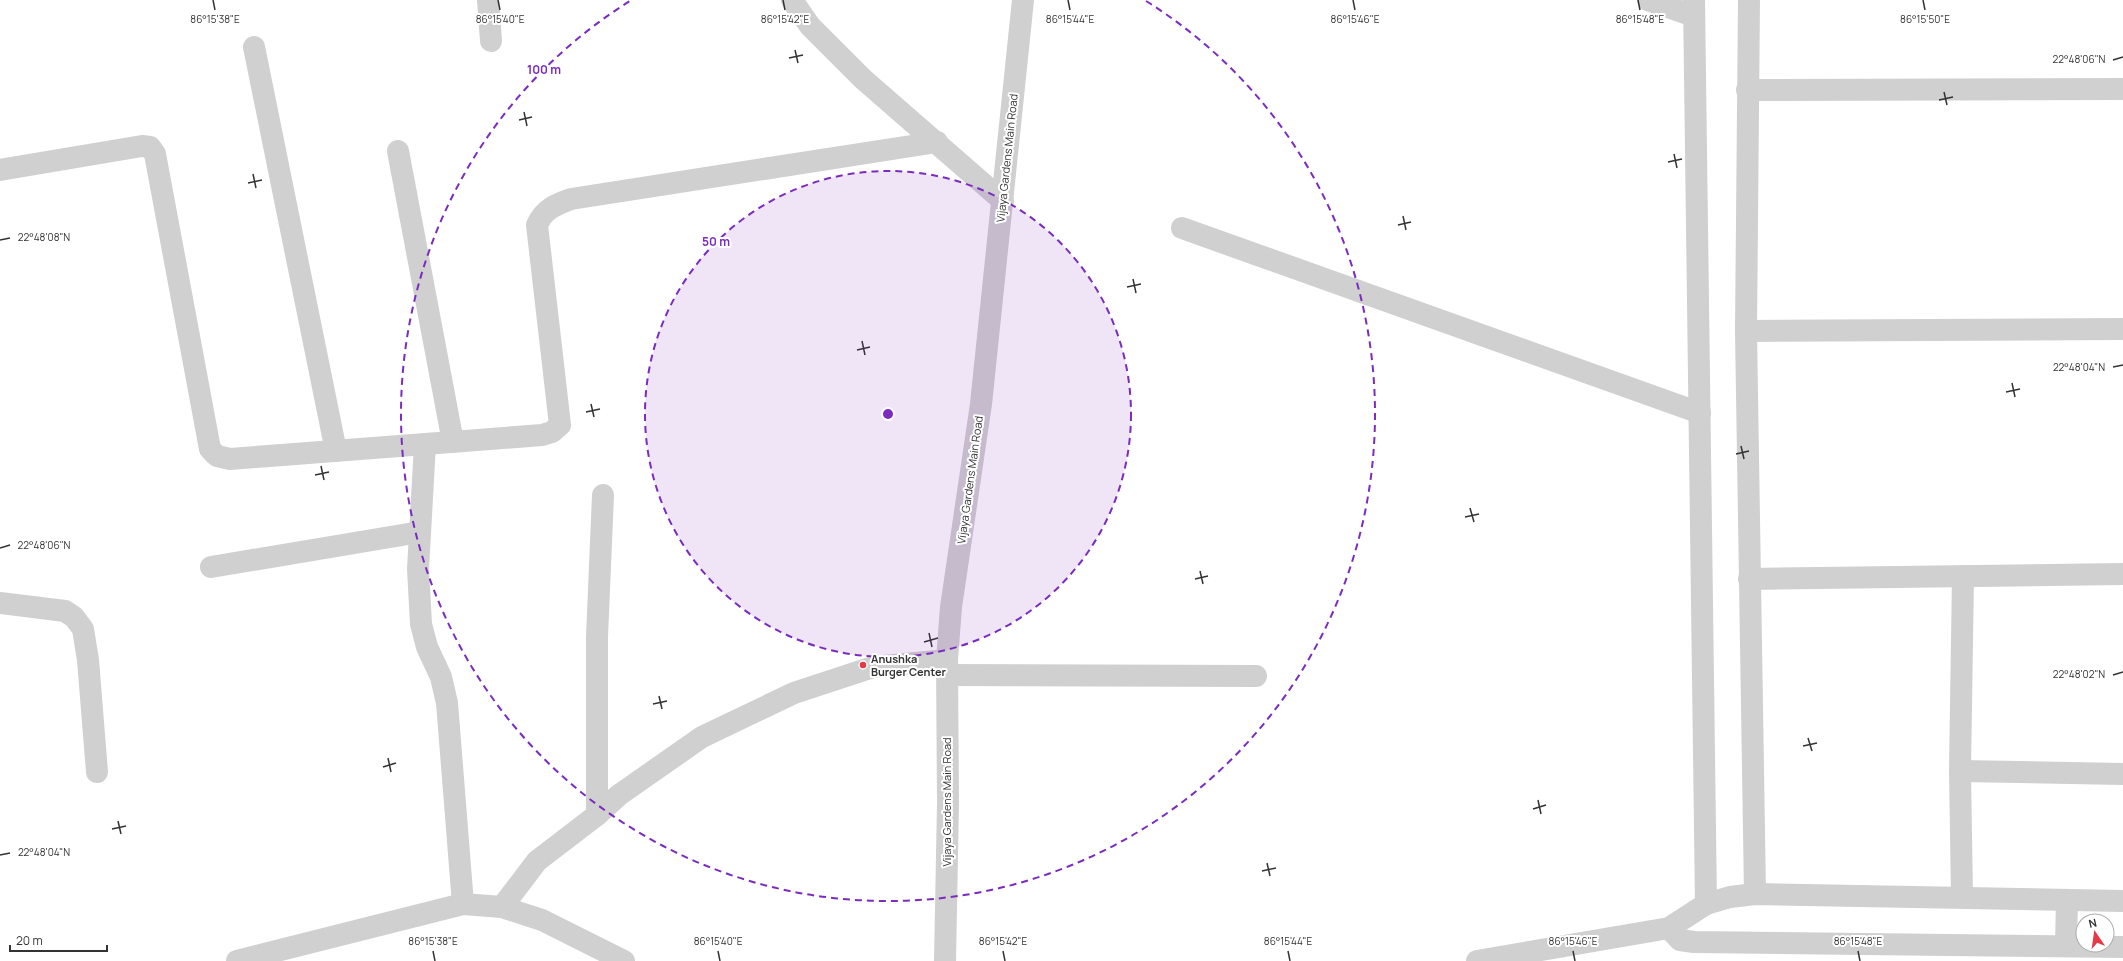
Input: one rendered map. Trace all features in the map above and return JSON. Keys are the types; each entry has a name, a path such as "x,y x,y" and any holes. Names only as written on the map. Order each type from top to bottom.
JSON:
{"street":[{"path":"488,0 491,41"},
{"path":"792,0 810,26 853,68 1003,201"},
{"name":"Vijaya Gardens Main Road","path":"945,961 947,668 951,607 981,404 1023,0"},
{"path":"1648,0 1694,8 1706,904"},
{"path":"1749,0 1746,331 1755,894"},
{"path":"254,47 336,451"},
{"path":"1747,90 2123,89"},
{"path":"0,170 142,146 150,147 155,154 210,449 217,456 230,460 542,436 552,432 560,425 537,225 542,214 552,206 571,199 937,142"},
{"path":"398,151 453,442"},
{"path":"1182,228 1700,413"},
{"path":"1746,331 2123,328"},
{"path":"425,444 418,569 421,624 427,647 441,677 447,703 463,904"},
{"path":"597,815 598,637 603,495"},
{"path":"211,567 420,532"},
{"path":"1749,579 2123,574"},
{"path":"1962,897 1960,770 1963,576"},
{"path":"0,603 64,611 74,617 82,629 88,660 97,772"},
{"path":"502,907 537,861 597,815 620,795 702,737 794,693 873,667 1256,676"},
{"path":"1960,770 2123,774"},
{"path":"1477,961 1669,928 1706,904 1730,897 1755,894 2123,901"},
{"path":"2066,946 2067,900"},
{"path":"237,961 463,904 502,907 542,920 624,961"},
{"path":"1669,928 1680,940 1694,942 2023,953 2066,946 2123,947"}],"place":[{"name":"Anushka Burger Center","path":"863,665"}]}
